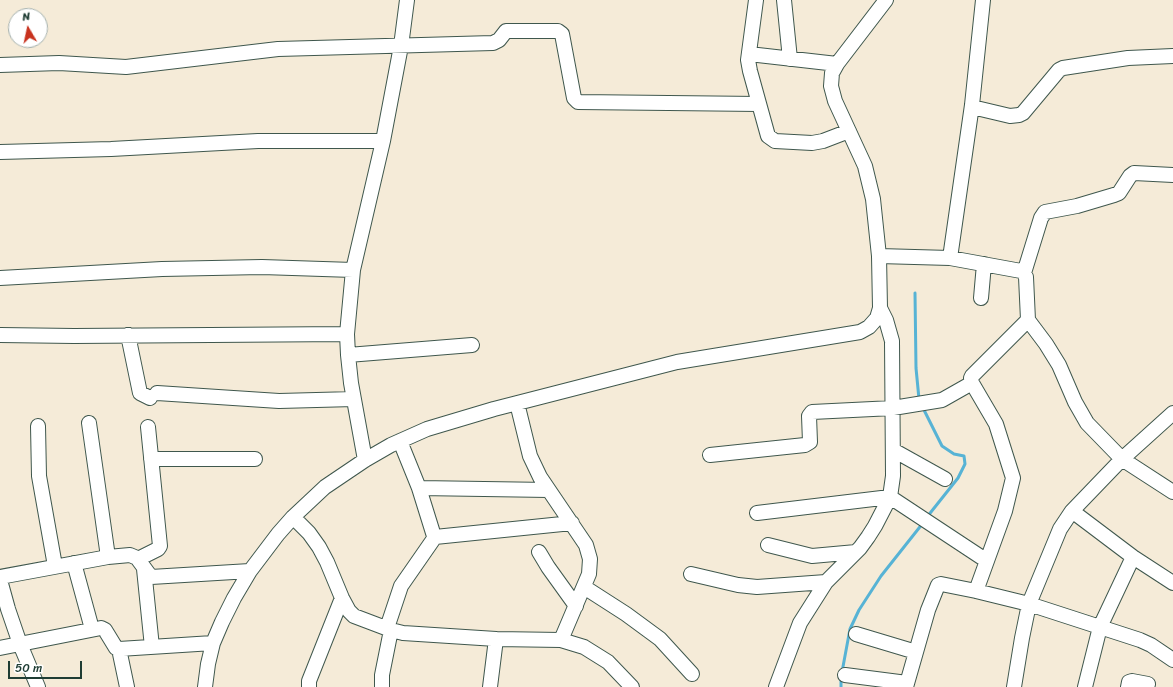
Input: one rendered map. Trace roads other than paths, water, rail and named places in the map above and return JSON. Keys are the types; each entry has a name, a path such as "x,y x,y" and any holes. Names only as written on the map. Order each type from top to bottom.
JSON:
{"street":[{"path":"365,460 354,399 348,355 347,334 353,270 383,141 401,46 407,0"},
{"path":"756,0 749,54 750,71 768,136 775,141 812,143 823,141 849,131"},
{"path":"784,0 790,59"},
{"path":"205,687 213,642 234,598 250,571 293,517 325,487 365,460 400,441 427,429 518,403 677,362 860,332 869,327 877,318 880,308 880,256 873,199 864,166 835,101 831,86 832,73 837,64 886,0"},
{"path":"950,258 972,107 983,0"},
{"path":"0,65 59,64 126,67 278,49 493,44 499,40 506,31 558,31 562,34 574,98 578,102 759,104"},
{"path":"749,54 837,64"},
{"path":"972,107 1010,116 1019,115 1023,113 1063,68 1128,58 1173,56"},
{"path":"0,152 111,150 258,141 383,141"},
{"path":"1173,175 1134,173 1130,176 1119,193 1077,206 1045,212 1041,218 1024,273 1026,277 1028,320 1046,344 1087,423 1122,459 1173,492"},
{"path":"880,256 950,258 1024,273"},
{"path":"981,298 984,264"},
{"path":"0,278 162,269 262,268 353,270"},
{"path":"776,687 800,623 826,582 856,552 875,526 890,497 893,476 892,341 886,320 880,308"},
{"path":"976,591 1004,511 1013,481 1013,475 996,424 972,383 972,376 1028,320"},
{"path":"0,335 347,334"},
{"path":"128,335 140,393 153,395 278,401 354,399"},
{"path":"348,355 472,345"},
{"path":"710,455 805,445 810,441 809,416 815,412 893,408 942,400 972,383"},
{"path":"518,403 530,456 540,477 586,545 590,559 589,574 561,640"},
{"path":"1014,687 1029,604 1060,529 1072,511 1122,459 1173,414"},
{"path":"89,423 108,557"},
{"path":"38,426 39,476 55,566"},
{"path":"141,564 160,546 148,427"},
{"path":"400,441 419,488 433,533 436,537"},
{"path":"893,450 945,479"},
{"path":"151,459 255,459"},
{"path":"419,488 549,490"},
{"path":"757,513 890,497 987,561"},
{"path":"1072,511 1133,557 1173,582"},
{"path":"293,517 309,533 318,547 327,562 342,598 349,611 354,616 403,633 496,639 561,640 584,647 608,662 632,687"},
{"path":"382,687 382,675 389,629 402,586 436,537 572,523"},
{"path":"768,545 812,556 856,552"},
{"path":"539,552 576,606"},
{"path":"38,687 20,644 8,609 0,578 55,566 108,557 133,556 141,564 149,576 152,577 250,571"},
{"path":"1085,687 1100,627 1133,557"},
{"path":"74,563 92,629"},
{"path":"141,564 152,647"},
{"path":"691,574 738,585 757,587 826,582"},
{"path":"845,675 906,685 928,610 938,586 941,584 1029,604 1140,640 1151,645 1173,660"},
{"path":"584,587 626,614 660,639 692,674"},
{"path":"309,687 309,681 342,598"},
{"path":"0,648 101,628 104,629 116,648 119,650 127,687"},
{"path":"856,634 916,652"},
{"path":"490,687 496,639"},
{"path":"119,650 213,642"},
{"path":"1128,687 1129,682 1132,680 1148,684"}],"waterway":[{"path":"915,293 916,368 919,399"},
{"path":"923,408 942,446 954,454 964,456 965,464 958,478 927,517"},
{"path":"842,672 850,629 859,610 881,576 923,523"},
{"path":"841,677 841,687"}]}
